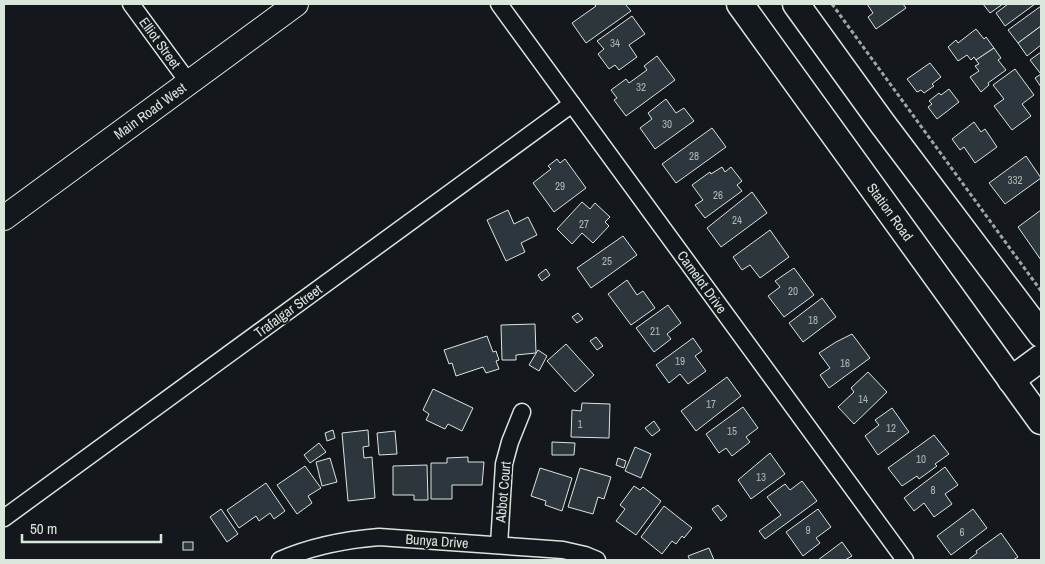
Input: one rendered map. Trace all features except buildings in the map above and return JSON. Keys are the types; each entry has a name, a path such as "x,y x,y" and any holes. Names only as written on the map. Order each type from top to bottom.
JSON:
{"main road":[{"name":"Station Road","path":"740,4 1041,421"},
{"path":"796,4 882,123 1041,334"},
{"path":"1011,380 1041,358"}],"street":[{"name":"Elliot Street","path":"131,4 189,83"},
{"name":"Main Road West","path":"4,218 296,4"},
{"name":"Camelot Drive","path":"499,4 905,560"},
{"name":"Trafalgar Street","path":"4,518 572,104"},
{"name":"Abbot Court","path":"500,545 504,464 510,442 522,412"},
{"name":"Bunya Drive","path":"280,560 325,544 351,539 379,537 562,550 585,555 597,560"}],"path":[{"path":"832,4 1041,291"}]}
